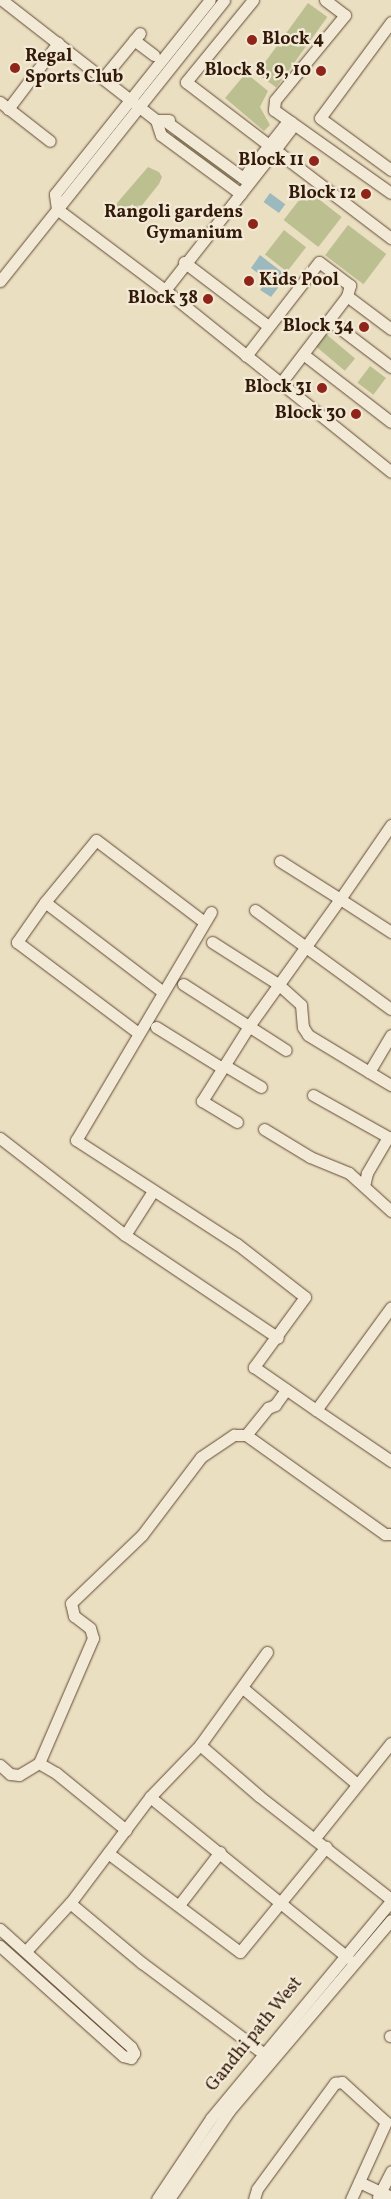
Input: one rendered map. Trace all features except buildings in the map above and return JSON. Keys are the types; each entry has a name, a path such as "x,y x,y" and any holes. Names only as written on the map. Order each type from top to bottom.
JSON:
{"street":[{"path":"2,0 134,103 164,131 240,193"},
{"path":"0,281 57,209 210,0"},
{"path":"134,103 224,0"},
{"path":"253,0 186,82 271,149 391,238"},
{"path":"325,0 345,15 272,105 274,110 391,193"},
{"path":"391,22 320,118 391,170"},
{"path":"103,78 137,36 154,55"},
{"path":"50,142 4,106 58,44"},
{"path":"164,131 183,135 243,178 290,130 291,122"},
{"path":"165,290 240,193 271,149"},
{"path":"57,209 165,290 391,472"},
{"path":"246,356 319,262 350,285 347,296 280,384"},
{"path":"185,263 268,326"},
{"path":"347,296 391,329"},
{"path":"329,320 391,367"},
{"path":"303,354 391,422"},
{"path":"237,1122 202,1100 249,1026 391,825"},
{"path":"138,1033 17,942 46,902 96,840 204,922"},
{"path":"280,861 391,932"},
{"path":"46,902 163,992"},
{"path":"255,910 391,1009"},
{"path":"211,912 76,1140 237,1244 305,1296 278,1338 254,1367 391,1461"},
{"path":"212,942 278,984 301,1005 303,1027 308,1034 391,1085"},
{"path":"182,984 286,1050"},
{"path":"156,1027 261,1087"},
{"path":"369,1072 391,1035"},
{"path":"313,1095 388,1137 367,1173 364,1186"},
{"path":"264,1129 310,1157 348,1173 391,1211"},
{"path":"0,1138 125,1235 278,1338"},
{"path":"125,1235 153,1191"},
{"path":"316,1410 391,1307"},
{"path":"246,1435 286,1390"},
{"path":"0,1765 10,1774 19,1775 39,1763 93,1638 90,1628 74,1616 71,1603 142,1535 201,1457 234,1436 246,1435 385,1534 391,1534"},
{"path":"11,1956 26,1952 70,1903 150,1797 200,1745 244,1689 268,1652"},
{"path":"244,1689 357,1784"},
{"path":"314,1838 391,1743"},
{"path":"200,1745 391,1900"},
{"path":"39,1763 56,1772 126,1830"},
{"path":"150,1797 220,1852 355,1965"},
{"path":"108,1853 240,1952 279,1902 326,1848"},
{"path":"179,1905 220,1852"},
{"name":"Gandhi path West","path":"157,2199 211,2118 267,2056 344,1954 391,1900"},
{"path":"70,1903 142,1963 267,2056"},
{"path":"169,2199 267,2056 355,1965 391,1920"},
{"path":"0,1929 133,2049 131,2058 125,2058 0,1946"},
{"path":"24,1968 26,1952"},
{"path":"254,2199 257,2189 338,2082 355,2092 386,2122 351,2199"},
{"path":"359,2182 383,2196 391,2171"}],"green space":[{"path":"308,3 327,17 276,87 257,73"},
{"path":"246,73 268,91 260,107 270,125 264,131 225,98"},
{"path":"176,133 239,181 236,185 173,138"},
{"path":"148,167 159,172 162,177 159,184 131,219 125,219 116,212 117,203"},
{"path":"307,190 342,217 318,247 284,220"},
{"path":"348,225 386,254 363,284 325,255"},
{"path":"284,230 306,247 287,272 265,254"},
{"path":"326,334 355,358 345,371 316,346"},
{"path":"370,366 386,378 373,395 357,383"}],"water":[{"path":"270,193 285,204 279,213 264,202"},
{"path":"260,255 287,276 271,297 260,290 267,280 251,268"}],"place":[{"name":"Block 4","path":"252,40"},
{"name":"Regal Sports Club","path":"15,68"},
{"name":"Block 8, 9, 10","path":"321,71"},
{"name":"Block 11","path":"314,161"},
{"name":"Block 12","path":"366,194"},
{"name":"Rangoli gardens Gymanium","path":"253,224"},
{"name":"Kids Pool","path":"249,281"},
{"name":"Block 38","path":"208,299"},
{"name":"Block 34","path":"364,327"},
{"name":"Block 31","path":"322,388"},
{"name":"Block 30","path":"356,414"}]}
